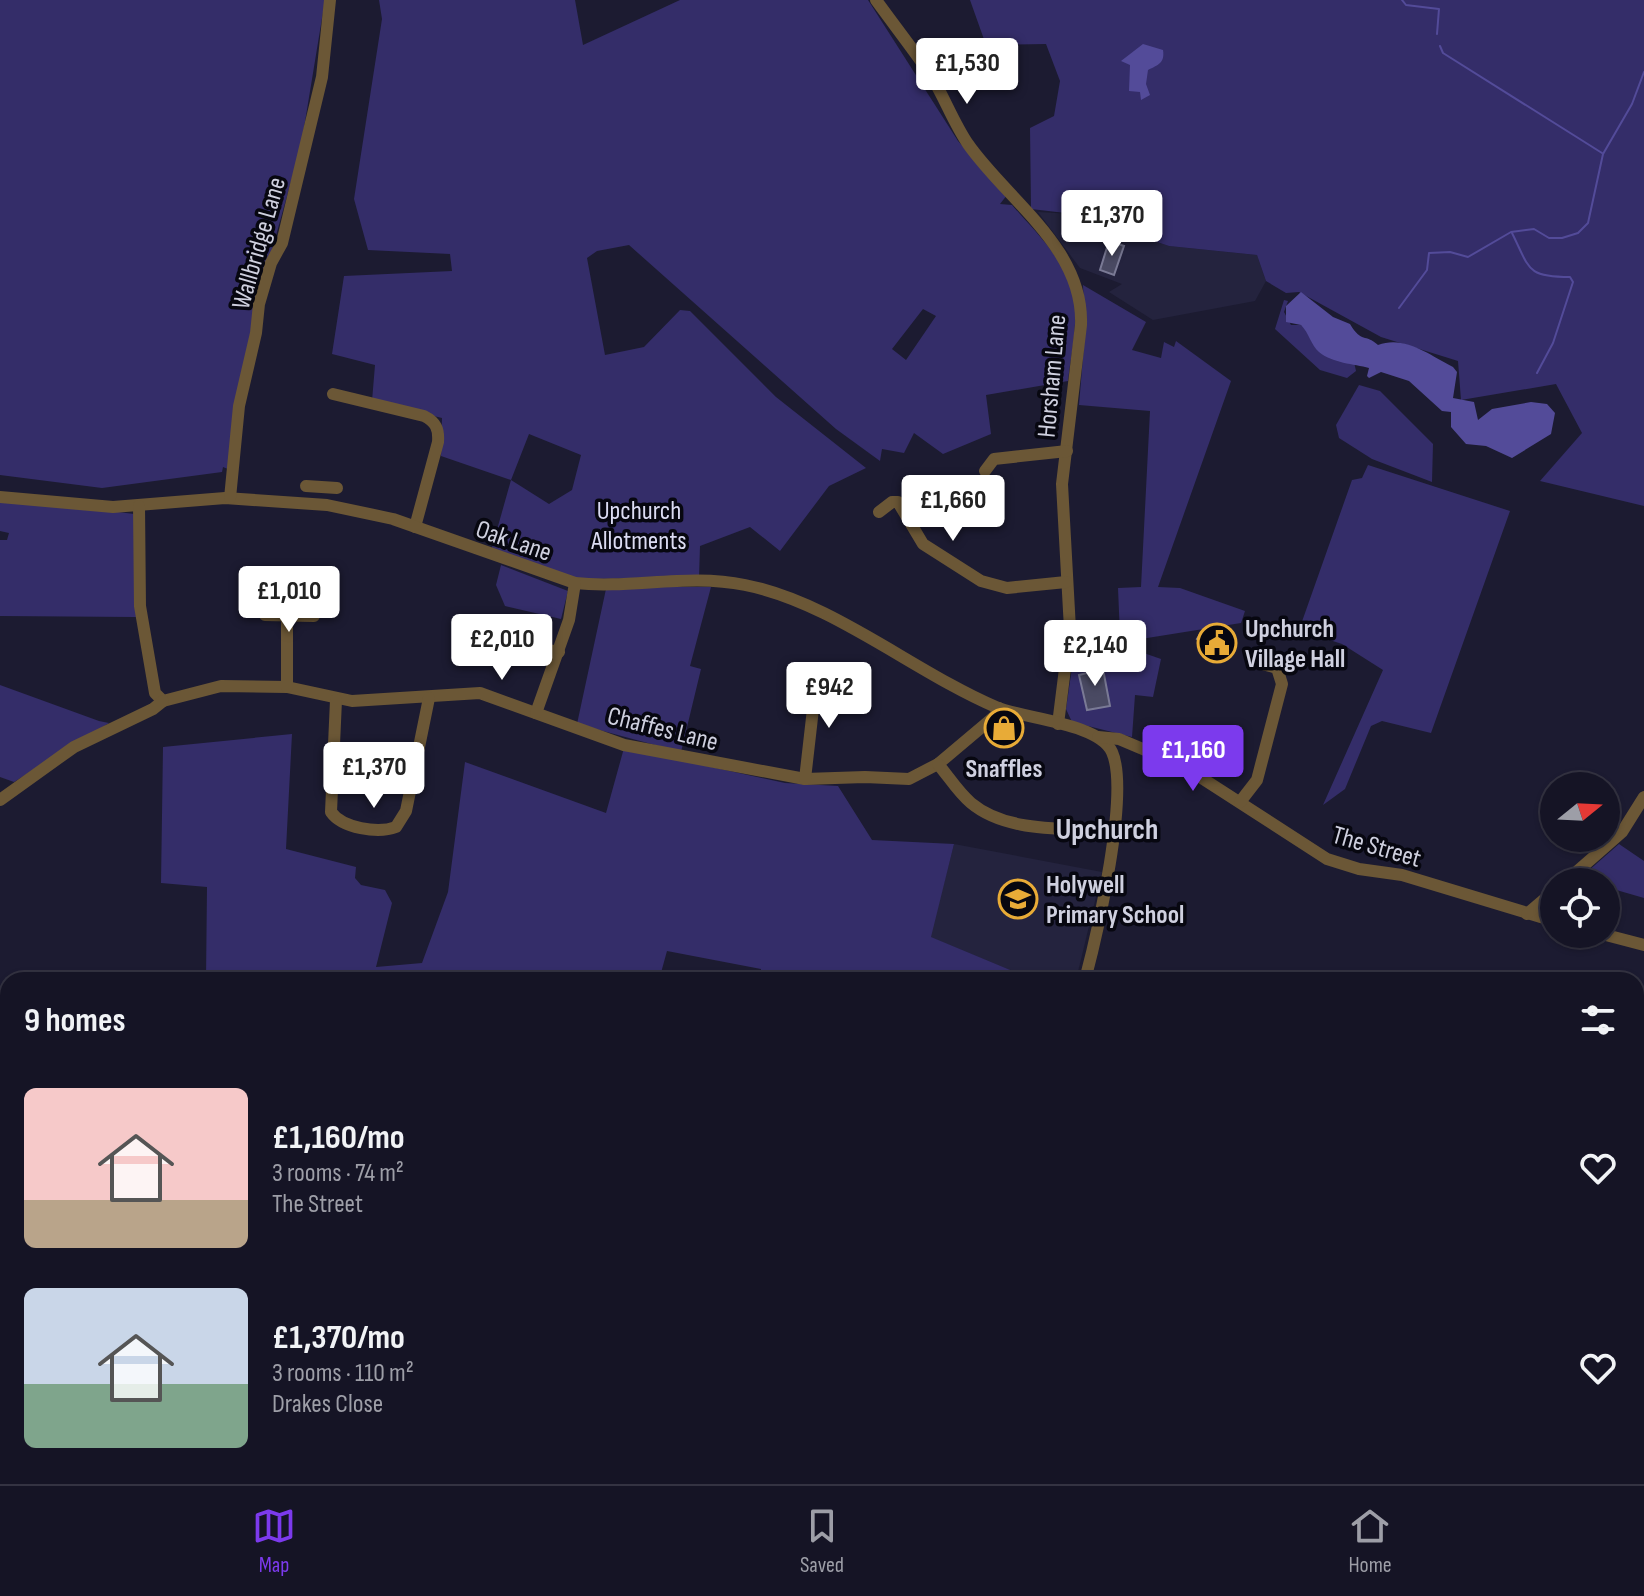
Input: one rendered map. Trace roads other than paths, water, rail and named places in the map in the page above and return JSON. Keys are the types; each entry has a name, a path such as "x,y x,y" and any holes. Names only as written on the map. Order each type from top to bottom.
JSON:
{"street":[{"name":"Wallbridge Lane","path":"230,498 239,406 256,333 259,304 271,263 282,243 322,77 330,0"},
{"name":"Horsham Lane","path":"876,0 930,75 968,143 1041,228 1074,281 1082,319 1061,503 1070,629 1058,724"},
{"path":"333,394 424,416 437,427 438,442 415,527"},
{"path":"346,415 350,400"},
{"path":"985,471 994,459 1067,451"},
{"path":"306,486 337,488"},
{"path":"321,504 322,487"},
{"name":"Oak Lane","path":"0,497 139,506 230,498 321,504 383,516 575,583 697,581 759,588 824,615 941,681 999,708 1098,737 1113,756"},
{"path":"879,512 893,501 898,502 922,543 987,584 1012,588 1066,582"},
{"path":"139,506 140,606 155,693 163,701"},
{"path":"536,713 569,620 575,583"},
{"path":"265,615 314,616"},
{"path":"287,616 287,687"},
{"path":"476,637 559,652"},
{"path":"1240,802 1257,780 1282,684 1282,675 1277,668 1251,661"},
{"path":"805,779 813,709 822,678"},
{"name":"Chaffes Lane","path":"0,800 74,747 153,709 163,701 221,686 287,687 336,700 429,698 480,693 624,745 805,779 909,779 938,764 995,716 999,708"},
{"path":"336,700 331,812 341,823 383,830 402,822 406,811 429,698"},
{"name":"The Street","path":"1098,737 1108,735 1183,766 1327,859 1359,869 1402,875 1540,917"},
{"path":"1087,972 1107,886 1113,832 1113,756 1125,743"},
{"path":"938,764 971,803 998,819 1113,832"},
{"path":"1581,868 1622,832 1644,797"},
{"path":"1527,914 1540,903"},
{"path":"1620,939 1644,945"}],"waterway":[{"path":"1402,0 1406,5 1439,9 1437,34"},
{"path":"1440,46 1443,53 1602,153"},
{"path":"1399,308 1427,270 1429,253 1450,252 1468,257 1511,232 1534,229 1549,238 1578,233 1588,223 1603,154 1632,104 1644,72"},
{"path":"1512,233 1522,255 1537,273 1570,277 1573,282 1553,343 1537,373"}],"place":[{"name":"Upchurch Village Hall","path":"1217,643"},
{"name":"Snaffles","path":"1004,728"},
{"name":"Holywell Primary School","path":"1018,899"}],"district":[{"name":"Upchurch","path":"1107,829"}],"park label":[{"name":"Upchurch Allotments","path":"639,525"}]}
